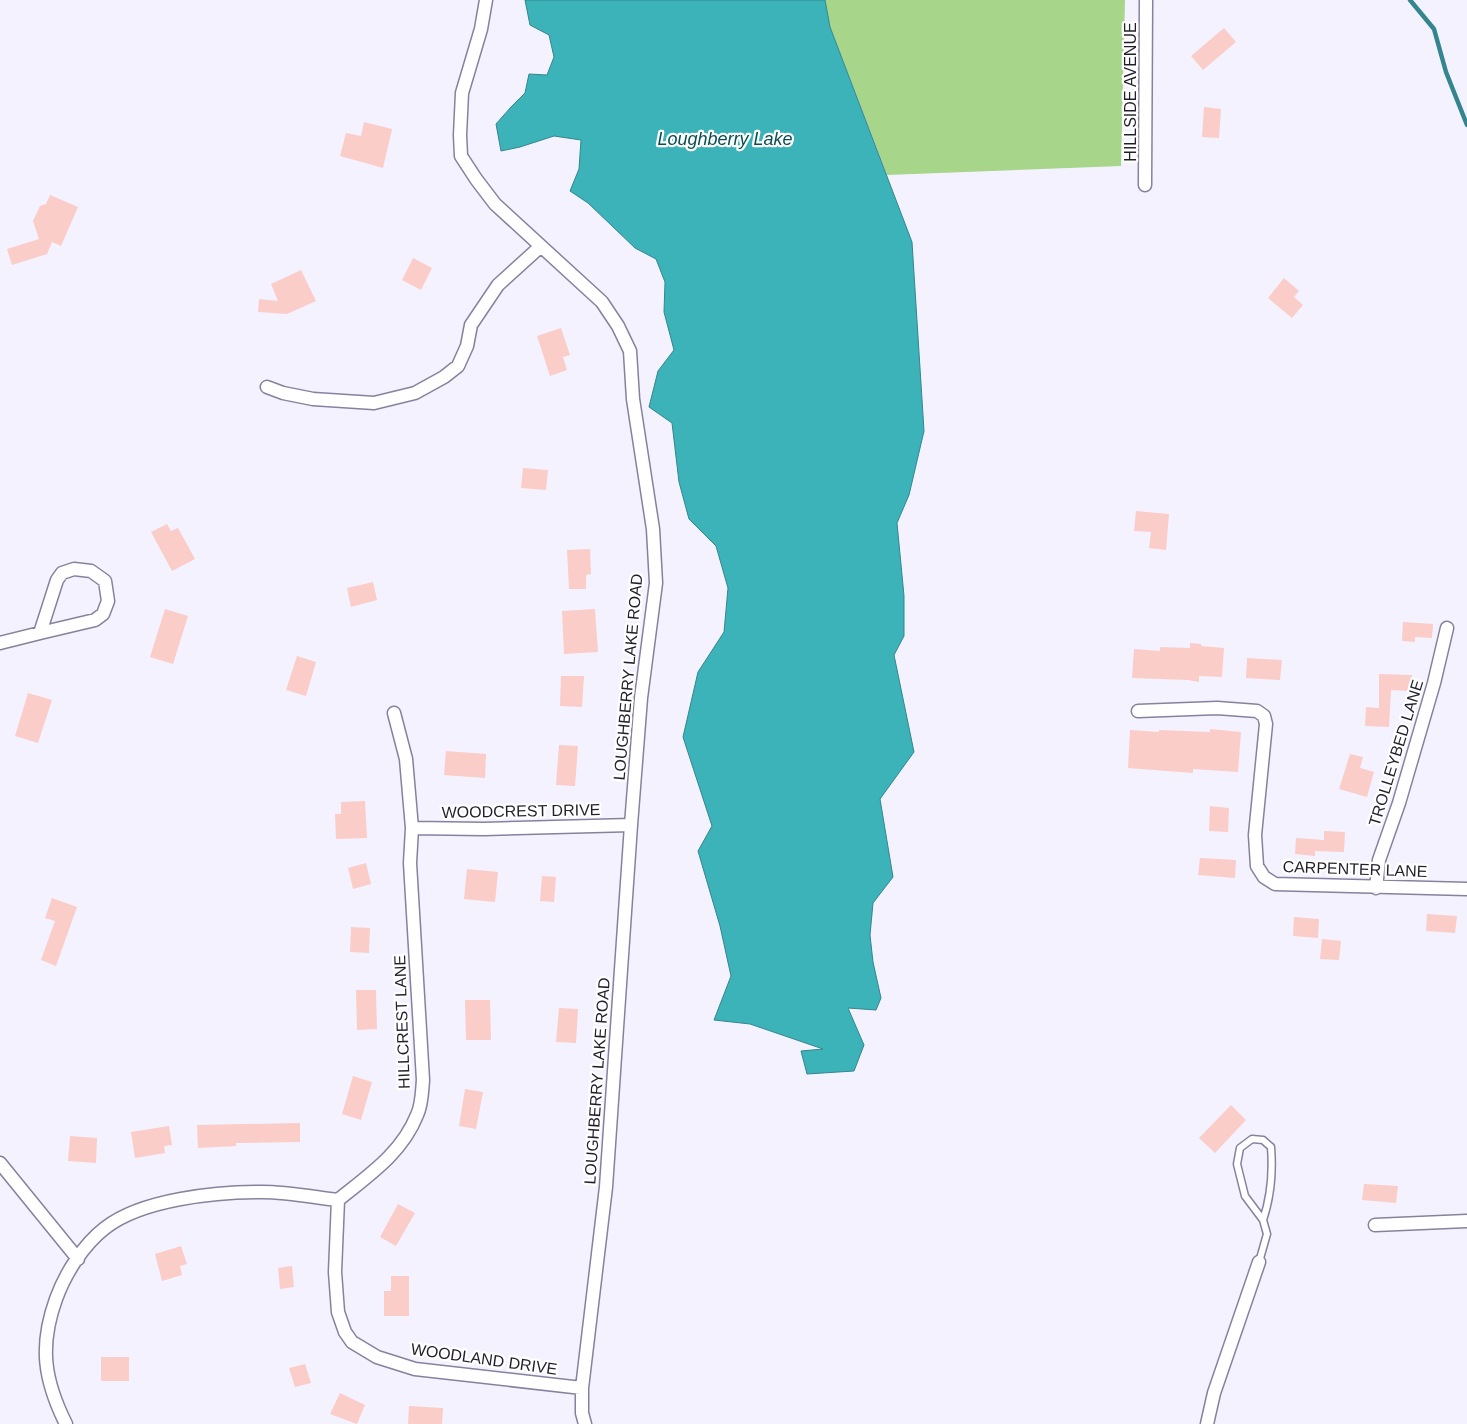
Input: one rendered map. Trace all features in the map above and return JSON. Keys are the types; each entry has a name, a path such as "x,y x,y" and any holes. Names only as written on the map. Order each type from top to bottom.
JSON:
{"street":[{"name":"LOUGHBERRY LAKE ROAD","path":"486,0 481,30 462,94 461,156 496,204 602,302 618,326 630,352 633,399 653,529 656,583 641,698 606,1187 582,1388 582,1413 585,1424"},
{"name":"HILLSIDE AVENUE","path":"1145,185 1146,0"},
{"path":"267,387 291,395 355,402 374,402 416,393 444,377 458,366 467,346 471,325 498,286 541,246"},
{"path":"0,643 95,620 103,614 108,601 105,580 91,571 74,569 62,573 57,580 40,633"},
{"name":"TROLLEYBED LANE","path":"1376,888 1379,860 1399,803 1434,683 1447,628"},
{"name":"CARPENTER LANE","path":"1138,711 1217,708 1257,711 1264,716 1266,724 1255,834 1257,866 1264,877 1275,884 1467,889"},
{"name":"HILLCREST LANE","path":"338,1200 385,1162 402,1142 418,1114 423,1080 410,863 412,828 406,759 394,713"},
{"name":"WOODCREST DRIVE","path":"412,828 484,829 631,825"},
{"path":"0,1162 78,1259"},
{"path":"66,1424 51,1390 45,1360 46,1338 50,1318 62,1283 88,1244 106,1227 140,1209 201,1196 263,1192 338,1200"},
{"name":"WOODLAND DRIVE","path":"338,1200 335,1272 338,1312 344,1332 352,1342 377,1357 415,1369 582,1388"},
{"path":"1375,1225 1467,1221"},
{"path":"1207,1424 1214,1393 1259,1262"}],"lane":[{"path":"1259,1262 1267,1234 1263,1220 1245,1196 1236,1164 1240,1148 1252,1139 1263,1140 1271,1147 1273,1171 1268,1205 1263,1220"}],"green space":[{"path":"825,0 1125,0 1121,166 887,175 830,27"}],"water":[{"name":"Loughberry Lake","path":"525,0 825,0 830,27 912,242 924,431 909,495 897,523 904,596 904,636 894,655 914,752 880,799 893,877 873,903 870,935 873,962 881,998 876,1010 848,1008 864,1045 854,1071 807,1074 801,1051 823,1049 750,1024 714,1020 731,976 720,926 698,851 712,826 683,737 698,672 724,632 728,588 716,546 689,519 679,482 672,423 649,407 658,371 674,350 664,312 665,282 656,259 635,248 588,203 570,191 579,169 581,140 554,136 501,151 496,124 525,93 529,74 547,75 554,57 549,35 530,25"}],"building":[{"path":"1224,28 1236,42 1203,70 1191,56"},
{"path":"1204,107 1221,109 1219,138 1202,137"},
{"path":"364,122 392,129 383,168 340,156 346,133 361,136"},
{"path":"50,195 78,207 61,246 52,242 47,254 12,265 7,249 39,239 33,221 40,206 46,204"},
{"path":"413,258 432,268 421,290 402,280"},
{"path":"301,270 316,301 287,314 258,312 259,299 278,301 271,284"},
{"path":"1284,278 1299,291 1294,297 1303,305 1292,318 1268,298"},
{"path":"561,328 570,355 563,357 567,370 550,376 537,336"},
{"path":"523,468 548,470 546,490 521,488"},
{"path":"1136,511 1169,514 1166,550 1149,548 1151,532 1134,531"},
{"path":"167,524 171,531 178,528 195,559 172,571 151,532"},
{"path":"590,549 591,574 586,575 586,589 569,589 567,550"},
{"path":"373,582 377,600 351,607 347,588"},
{"path":"165,609 188,616 173,664 150,657"},
{"path":"595,609 598,652 564,654 562,611"},
{"path":"1403,622 1433,624 1432,638 1415,637 1415,642 1402,641"},
{"path":"1190,643 1224,648 1222,677 1199,676 1199,682 1132,678 1134,649 1160,651 1160,647 1190,648"},
{"path":"297,656 316,662 306,696 286,690"},
{"path":"1247,658 1282,660 1280,680 1246,678"},
{"path":"1379,674 1412,675 1411,691 1391,690 1389,727 1365,726 1366,707 1379,708"},
{"path":"561,676 584,676 582,707 560,706"},
{"path":"28,693 52,700 38,743 15,736"},
{"path":"1210,729 1241,732 1238,772 1193,769 1193,773 1128,768 1130,730 1210,732"},
{"path":"559,745 578,746 575,786 556,785"},
{"path":"446,751 486,754 485,778 444,775"},
{"path":"1350,754 1363,757 1360,768 1374,772 1367,797 1339,789"},
{"path":"365,801 367,838 336,839 335,814 341,814 341,802"},
{"path":"1210,806 1229,808 1228,832 1209,831"},
{"path":"1324,831 1345,832 1344,852 1315,851 1315,856 1295,854 1296,838 1324,840"},
{"path":"1200,858 1236,860 1235,878 1198,875"},
{"path":"366,863 371,884 353,889 348,868"},
{"path":"467,869 498,872 495,902 464,899"},
{"path":"542,876 556,877 554,902 540,901"},
{"path":"52,898 77,907 56,966 41,960 55,921 45,918"},
{"path":"1427,914 1457,916 1455,933 1426,931"},
{"path":"1294,917 1319,919 1318,938 1293,936"},
{"path":"351,927 370,928 369,953 350,952"},
{"path":"1322,939 1341,941 1339,960 1320,959"},
{"path":"356,990 376,990 377,1029 357,1030"},
{"path":"465,1000 490,1000 491,1040 466,1040"},
{"path":"559,1008 578,1009 576,1043 556,1042"},
{"path":"353,1076 372,1082 361,1120 342,1114"},
{"path":"465,1089 483,1092 476,1129 459,1126"},
{"path":"1231,1105 1246,1120 1215,1153 1199,1138"},
{"path":"300,1123 300,1142 236,1143 236,1146 198,1148 197,1125"},
{"path":"169,1126 172,1145 164,1146 165,1153 135,1158 131,1132"},
{"path":"70,1136 97,1138 96,1163 68,1161"},
{"path":"1364,1184 1398,1186 1396,1203 1362,1200"},
{"path":"398,1204 415,1213 396,1246 380,1237"},
{"path":"181,1246 187,1264 180,1266 182,1275 162,1281 155,1254"},
{"path":"292,1266 294,1287 280,1289 278,1268"},
{"path":"391,1276 409,1276 409,1316 384,1316 384,1291 391,1291"},
{"path":"101,1357 129,1357 129,1381 101,1381"},
{"path":"305,1364 311,1383 295,1387 289,1368"},
{"path":"340,1393 365,1405 357,1424 330,1414"},
{"path":"409,1406 443,1408 442,1424 408,1424"}],"waterway":[{"path":"1410,0 1434,29 1446,72 1467,125"}]}
